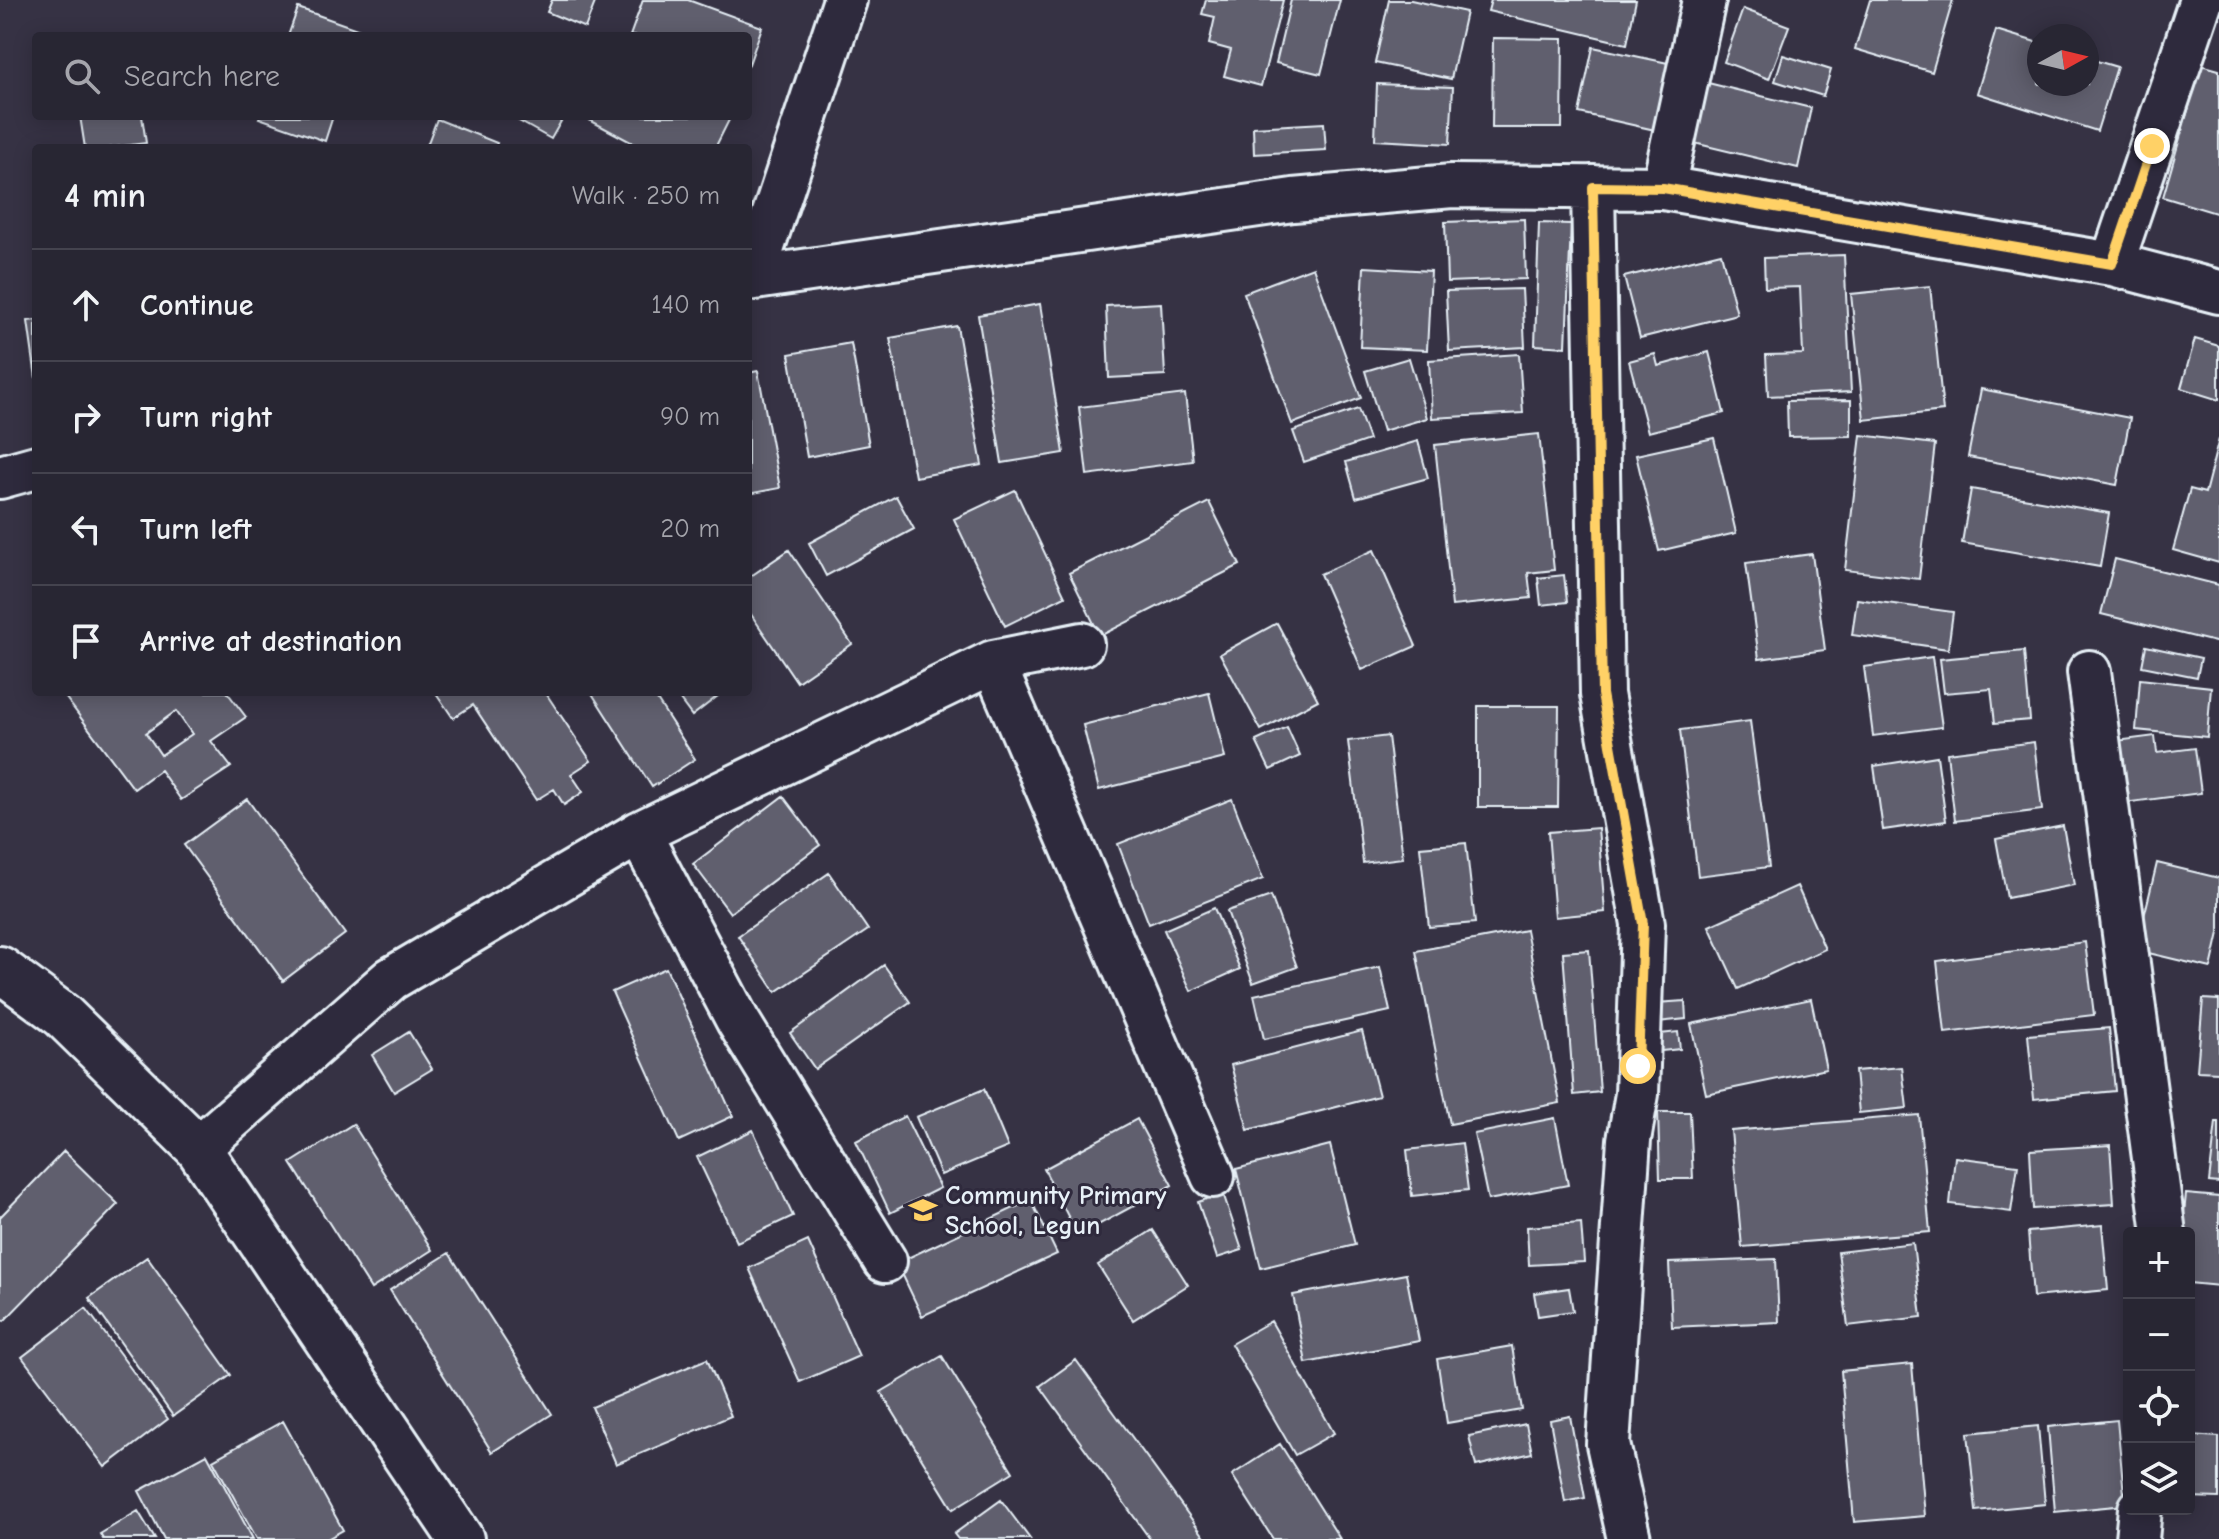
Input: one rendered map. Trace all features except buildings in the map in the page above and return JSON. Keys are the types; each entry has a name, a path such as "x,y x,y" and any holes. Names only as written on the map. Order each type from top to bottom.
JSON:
{"street":[{"path":"752,275 845,0"},
{"path":"1663,188 1704,0"},
{"path":"2112,264 2201,0"},
{"path":"752,278 1293,200 1452,186 1593,187 1663,188 2112,264 2219,292"},
{"path":"1593,187 1602,694 1643,924 1637,1094 1629,1140 1608,1444 1629,1539"},
{"path":"0,477 32,468"},
{"path":"198,1148 391,979 639,833 993,662 1082,644"},
{"path":"993,662 1213,1176"},
{"path":"2089,672 2163,1227"},
{"path":"639,833 738,1021 885,1261"},
{"path":"0,969 62,1015 198,1148 461,1539"},
{"path":"2137,1539 2139,1515"}],"place":[{"name":"Community Primary School, Legun","path":"923,1210"}],"route":[{"path":"1638,1066 1643,924 1602,694 1593,187 1663,188 2112,264 2152,146"}]}
